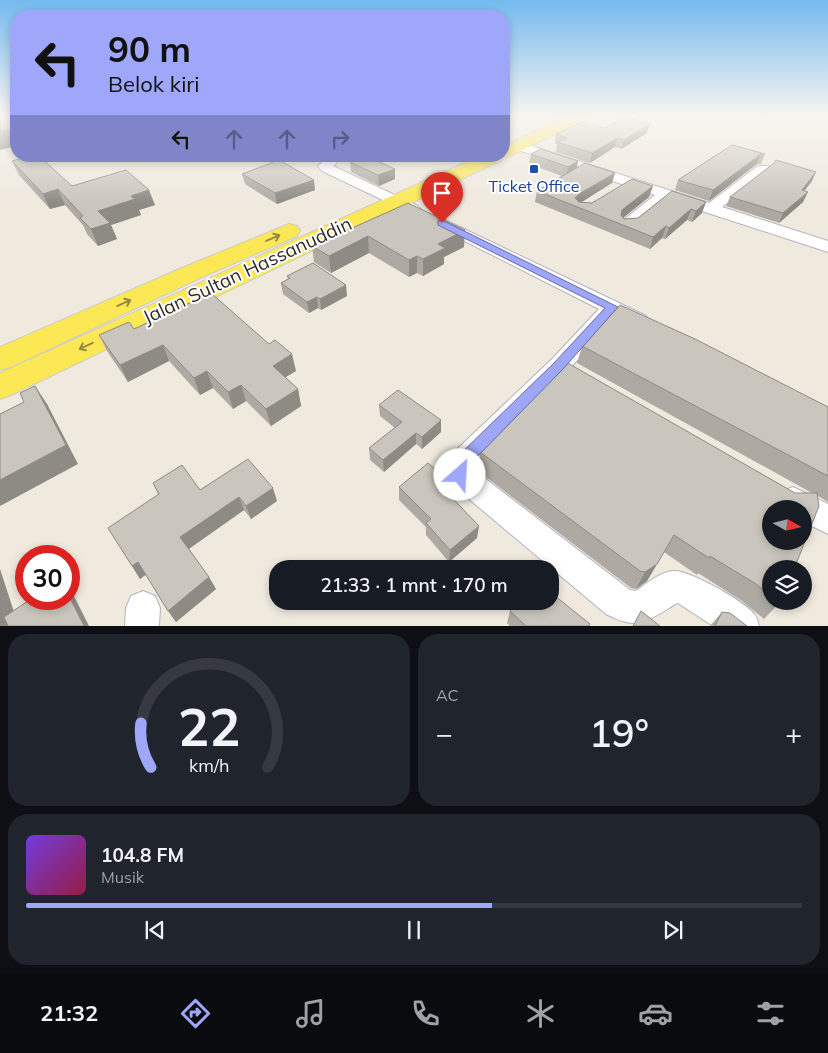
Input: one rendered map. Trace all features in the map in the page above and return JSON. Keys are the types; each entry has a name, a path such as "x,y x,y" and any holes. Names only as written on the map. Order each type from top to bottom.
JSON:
{"main road":[{"name":"Jalan Sultan Hassanuddin","path":"0,387 455,162"},
{"name":"Jalan Sultan Hassanuddin","path":"0,359 191,273 479,162"}],"street":[{"path":"518,145 828,247"},
{"path":"328,162 325,166 327,168 656,329"},
{"path":"711,209 763,169"},
{"path":"613,191 628,182"},
{"path":"626,225 666,195"},
{"path":"612,307 567,371 462,462 460,475 618,602 629,608 640,608 671,587 677,586 688,590 742,626"},
{"path":"769,486 828,520"}],"building":[{"path":"567,145 605,145 592,153"},
{"path":"732,145 765,154 761,154 713,190 678,180"},
{"path":"541,149 578,161 568,167 531,154"},
{"path":"776,160 816,172 802,190 808,192 783,213 730,197 773,164"},
{"path":"13,162 46,162 72,186 126,170 149,190 131,196 135,199 98,211 110,223 91,229 80,218 83,216 58,189 43,194"},
{"path":"274,162 282,162 314,180 275,193 242,174"},
{"path":"350,162 379,162 395,169 378,175"},
{"path":"585,163 615,173 579,194 575,198 579,202 592,203 632,179 653,186 622,210 621,215 624,219 638,218 672,191 706,202 696,211 691,209 669,228 666,226 653,237 537,191"},
{"path":"408,203 465,230 438,244 445,248 423,259 417,256 409,260 368,236 329,256 312,246"},
{"path":"313,263 346,285 320,299 317,297 307,302 281,283 290,278 287,276"},
{"path":"211,293 269,344 275,340 292,354 273,366 298,389 266,409 241,385 228,392 207,371 194,378 163,345 120,365 99,335 129,322 134,329"},
{"path":"620,305 695,339 828,407 828,476 582,346"},
{"path":"566,362 795,493 817,493 819,506 812,524 812,500 762,500 762,550 802,550 798,560 762,560 762,589 674,535 657,564 645,572 640,571 480,452 509,424 506,422"},
{"path":"35,386 66,445 0,480 0,414 24,402 20,393"},
{"path":"398,390 441,420 422,437 416,433 383,460 369,448 402,422 379,405"},
{"path":"248,459 273,488 246,506 239,497 180,537 209,577 168,611 138,562 132,566 108,528 159,494 153,483 182,465 200,490"},
{"path":"428,463 445,478 438,483 479,526 450,550 426,523 431,519 399,487"},
{"path":"559,599 590,624 589,626 526,626 510,611 559,610"},
{"path":"15,610 76,610 84,626 8,626 4,617"},
{"path":"641,611 660,626 633,626"},
{"path":"722,612 730,613 747,626 715,626"}],"place":[{"name":"Ticket Office","path":"534,169"}],"route":[{"path":"442,223 612,307 559,366 462,462 459,469 460,475"}]}
